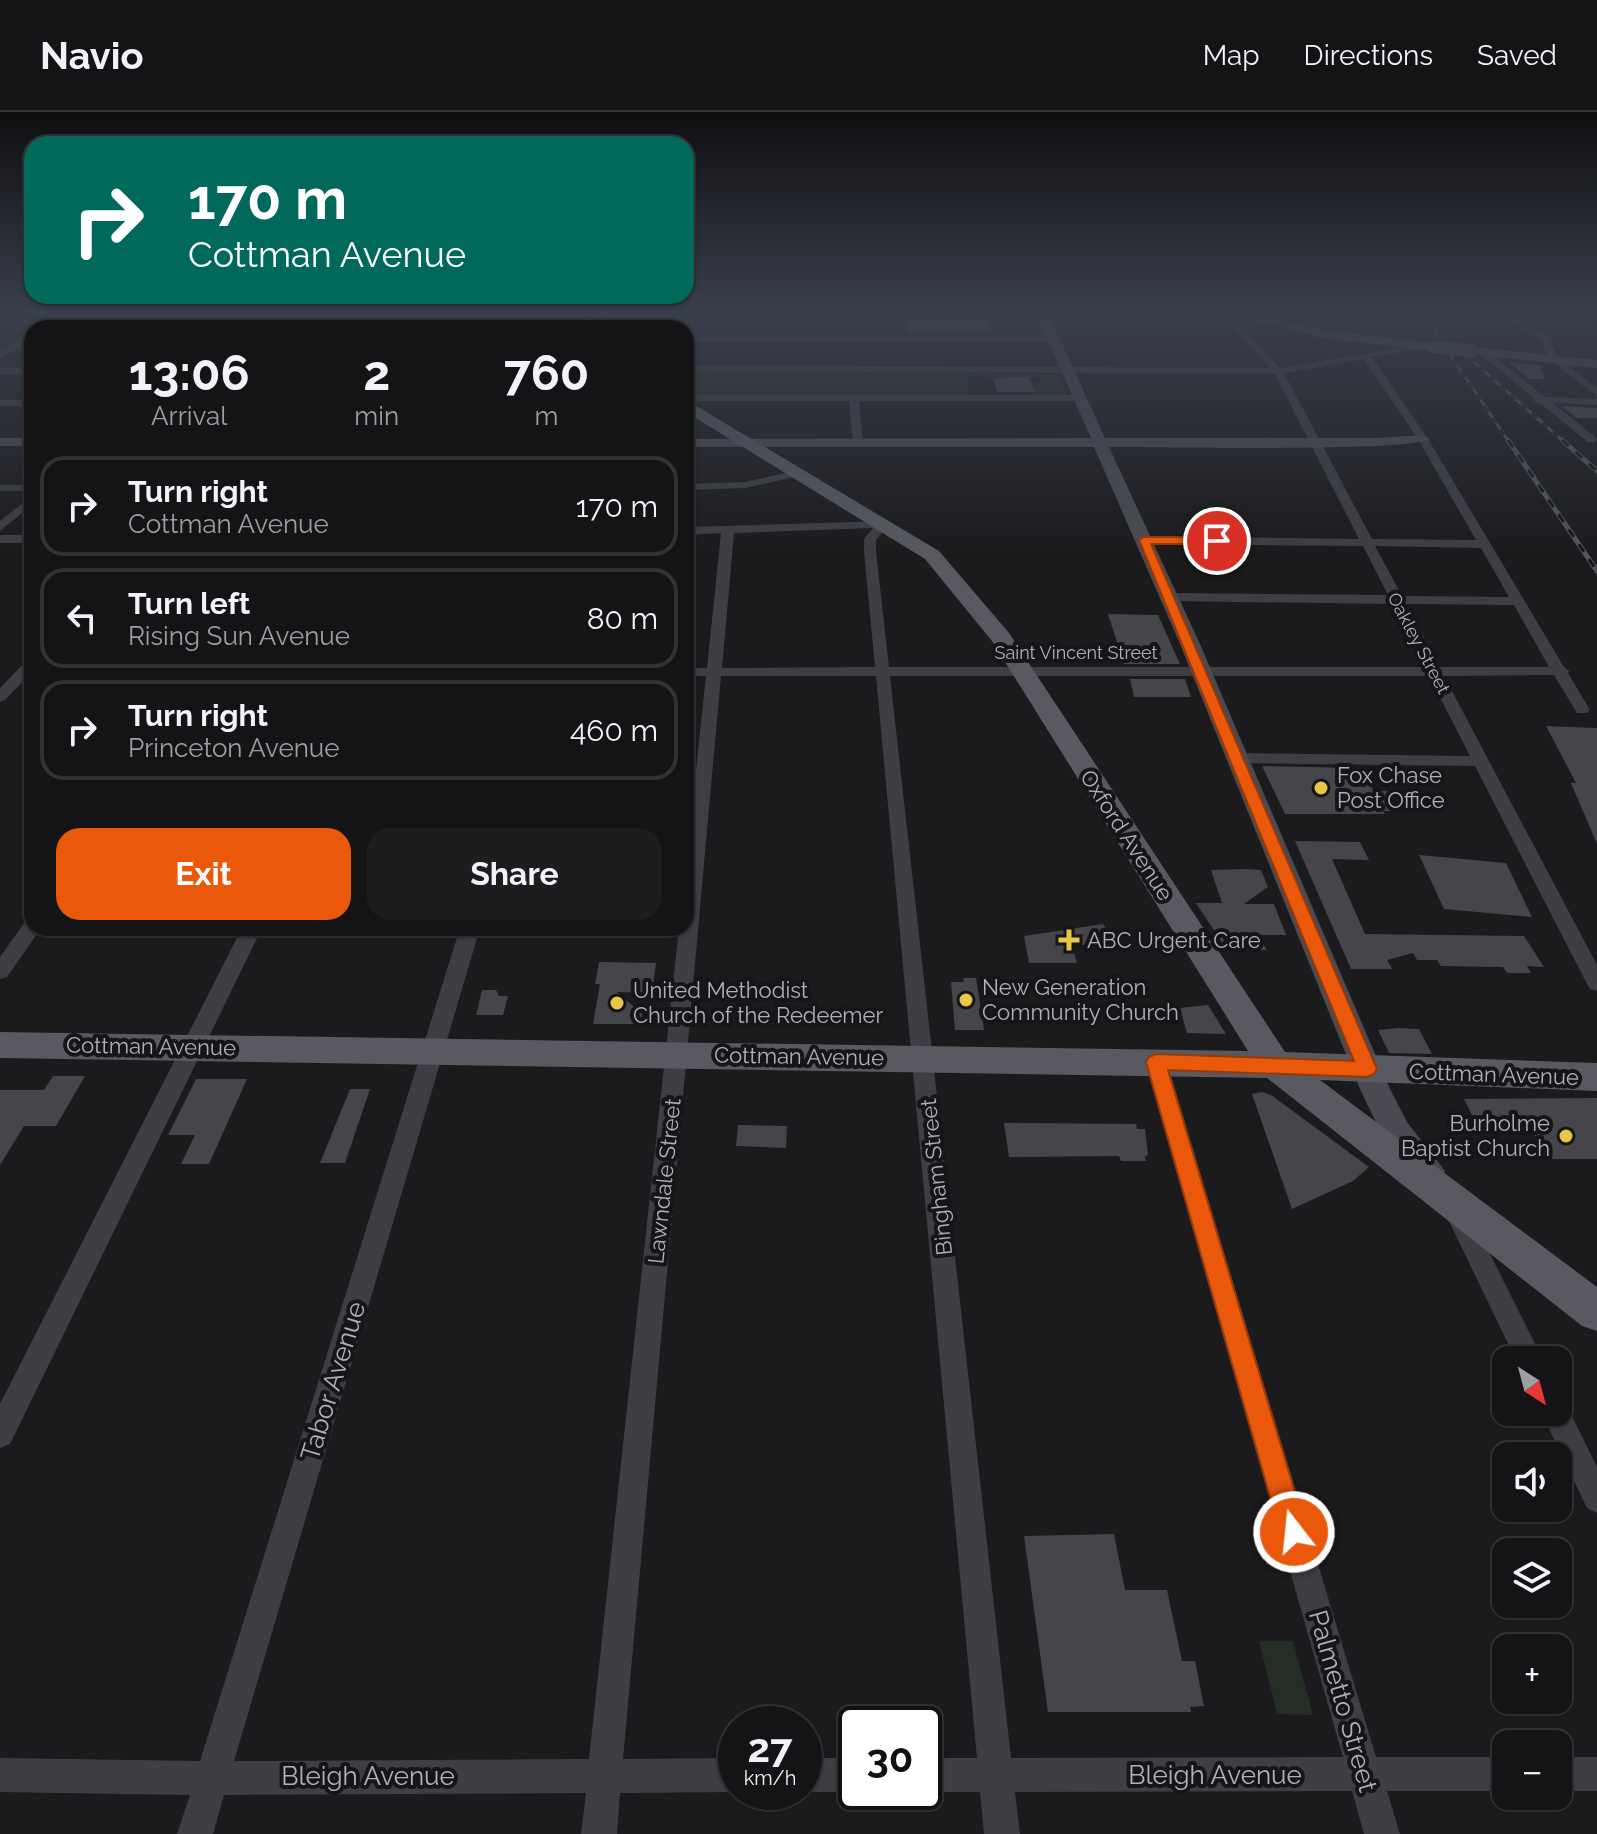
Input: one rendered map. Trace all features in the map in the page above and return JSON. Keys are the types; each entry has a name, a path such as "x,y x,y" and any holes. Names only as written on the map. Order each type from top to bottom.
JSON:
{"main road":[{"path":"1078,393 1202,672 1367,1069 1396,1131 1441,1183 1452,1203"},
{"name":"Oxford Avenue","path":"694,410 923,548 937,561 983,613 1023,672 1276,1066 1597,1312"},
{"path":"694,441 1313,442 1423,439"},
{"path":"0,442 24,442"},
{"name":"Cottman Avenue","path":"0,1045 1156,1062 1597,1077"}],"street":[{"name":"Oakley Street","path":"1289,393 1597,984"},
{"path":"1392,393 1486,544 1582,710"},
{"path":"1530,393 1592,440"},
{"path":"694,398 1080,398"},
{"path":"854,398 858,442"},
{"path":"1538,400 1597,402"},
{"path":"0,403 24,403"},
{"path":"694,487 745,485 799,473"},
{"path":"0,488 24,488"},
{"path":"0,527 24,506"},
{"path":"694,531 883,524"},
{"name":"Bingham Street","path":"883,524 870,539 1002,1834"},
{"name":"Lawndale Street","path":"694,884 728,529"},
{"path":"0,539 24,539"},
{"path":"1144,540 1486,544"},
{"path":"1169,597 1520,601"},
{"path":"0,673 24,670"},
{"name":"Saint Vincent Street","path":"694,672 1562,671"},
{"path":"0,697 24,674"},
{"path":"1237,758 1480,761"},
{"path":"0,972 26,936"},
{"path":"0,1434 248,936"},
{"name":"Tabor Avenue","path":"195,1834 468,936"},
{"name":"Lawndale Street","path":"599,1834 689,936"},
{"name":"Palmetto Street","path":"1156,1062 1382,1834"},
{"path":"1452,1203 1523,1346"},
{"path":"1562,1426 1597,1498"},
{"name":"Bleigh Avenue","path":"942,1775 1492,1774"},
{"path":"1572,1774 1597,1774"},
{"name":"Bleigh Avenue","path":"0,1775 212,1778 718,1775"}],"shaded area":[{"path":"694,393 967,393 694,396"},
{"path":"1066,393 1067,396 996,397"},
{"path":"1259,1641 1293,1641 1313,1715 1277,1714"}],"building":[{"path":"1562,406 1597,408 1597,418 1576,418"},
{"path":"1108,614 1158,615 1180,664 1124,664"},
{"path":"1130,679 1185,679 1191,697 1134,697"},
{"path":"1546,726 1597,728 1597,844 1571,783 1576,783"},
{"name":"Fox Chase Post Office","path":"1262,766 1358,768 1374,791 1387,791 1400,811 1383,811 1385,814 1285,814"},
{"path":"1295,841 1360,842 1369,860 1332,859 1365,934 1524,936 1544,967 1527,966 1531,973 1507,973 1503,967 1441,966 1437,960 1417,960 1413,953 1387,960 1392,969 1351,969"},
{"path":"1419,855 1506,863 1532,917 1444,909"},
{"path":"1211,870 1261,870 1268,887 1244,904 1274,904 1286,935 1256,935 1267,950 1227,950 1196,903 1222,903"},
{"name":"ABC Urgent Care","path":"1103,924 1115,945 1072,945 1077,963 1029,963 1024,936"},
{"name":"United Methodist Church of the Redeemer","path":"599,962 656,963 653,985 646,985 645,993 617,992 642,1014 641,1024 593,1024 600,984 595,984"},
{"name":"New Generation Community Church","path":"963,978 976,978 984,1030 955,1030 951,982 964,982"},
{"path":"482,990 496,990 499,996 508,996 503,1015 476,1015"},
{"path":"1208,1005 1226,1034 1187,1033 1180,1008"},
{"path":"1419,1029 1432,1054 1389,1053 1378,1030"},
{"path":"53,1076 85,1076 56,1126 24,1126 0,1165 0,1090 44,1090"},
{"path":"196,1079 247,1079 209,1164 181,1164 195,1135 168,1135"},
{"path":"350,1089 370,1089 345,1163 320,1163"},
{"path":"1262,1092 1271,1095 1369,1167 1353,1181 1292,1209 1252,1094"},
{"name":"Burholme Baptist Church","path":"1597,1098 1597,1159 1552,1159 1545,1154 1532,1131 1480,1131 1464,1099"},
{"path":"1004,1123 1136,1124 1137,1129 1145,1129 1148,1155 1145,1156 1146,1161 1121,1161 1119,1156 1009,1157"},
{"path":"738,1125 787,1126 786,1148 736,1146"},
{"path":"1114,1534 1125,1590 1167,1590 1182,1661 1195,1661 1204,1706 1190,1707 1191,1712 1048,1712 1024,1536"}],"railway":[{"path":"1476,393 1509,442"},
{"path":"1509,393 1564,442"},
{"path":"1508,440 1597,571"},
{"path":"1562,440 1597,471"}],"place":[{"name":"Fox Chase Post Office","path":"1321,788"},
{"name":"ABC Urgent Care","path":"1069,940"},
{"name":"New Generation Community Church","path":"966,1000"},
{"name":"United Methodist Church of the Redeemer","path":"617,1003"},
{"name":"Burholme Baptist Church","path":"1566,1136"}],"route":[{"path":"1217,541 1144,540 1367,1069 1156,1062 1294,1532"}]}
